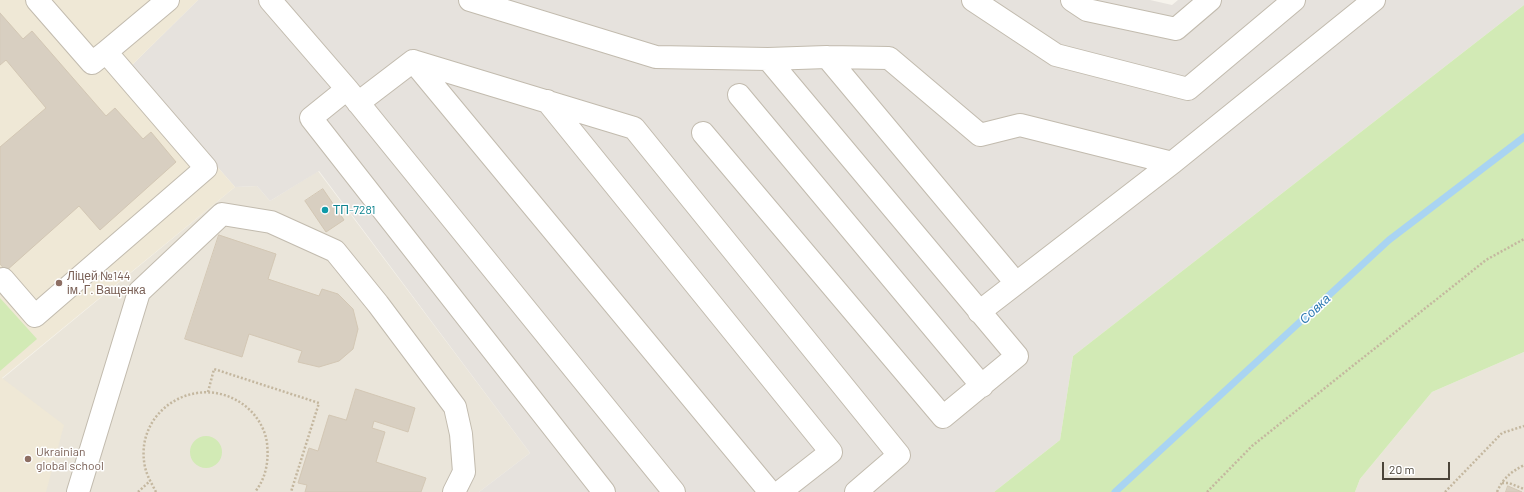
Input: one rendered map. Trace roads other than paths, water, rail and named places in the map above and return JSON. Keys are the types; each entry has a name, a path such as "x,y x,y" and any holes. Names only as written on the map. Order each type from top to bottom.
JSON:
{"lane":[{"path":"37,0 92,63 168,0"},
{"path":"270,0 352,96 674,492"},
{"path":"470,0 656,57 768,59 827,57 889,58 980,135 1020,125 1172,163"},
{"path":"974,0 1056,55 1188,89 1294,0"},
{"path":"1072,0 1087,10 1176,29 1210,0"},
{"path":"979,312 1172,163 1374,0"},
{"path":"0,282 3,279 35,316 206,168 106,52"},
{"path":"827,57 1016,283"},
{"path":"703,133 943,417 1017,356 768,59"},
{"path":"413,61 770,492"},
{"path":"604,492 311,118 413,61 634,128 899,455 856,492"},
{"path":"739,95 982,386"},
{"path":"547,101 830,452 780,492"},
{"path":"78,492 139,292 222,214 271,222 335,251 378,304 455,407 461,434 464,472 454,492"}],"waterway":[{"name":"Совка","path":"1115,492 1389,240 1524,137"}],"place":[{"name":"ТП-7281","path":"325,210"},
{"name":"Ліцей №144 ім. Г. Ващенка","path":"59,283"},
{"name":"Ukrainian global school","path":"28,459"}]}
